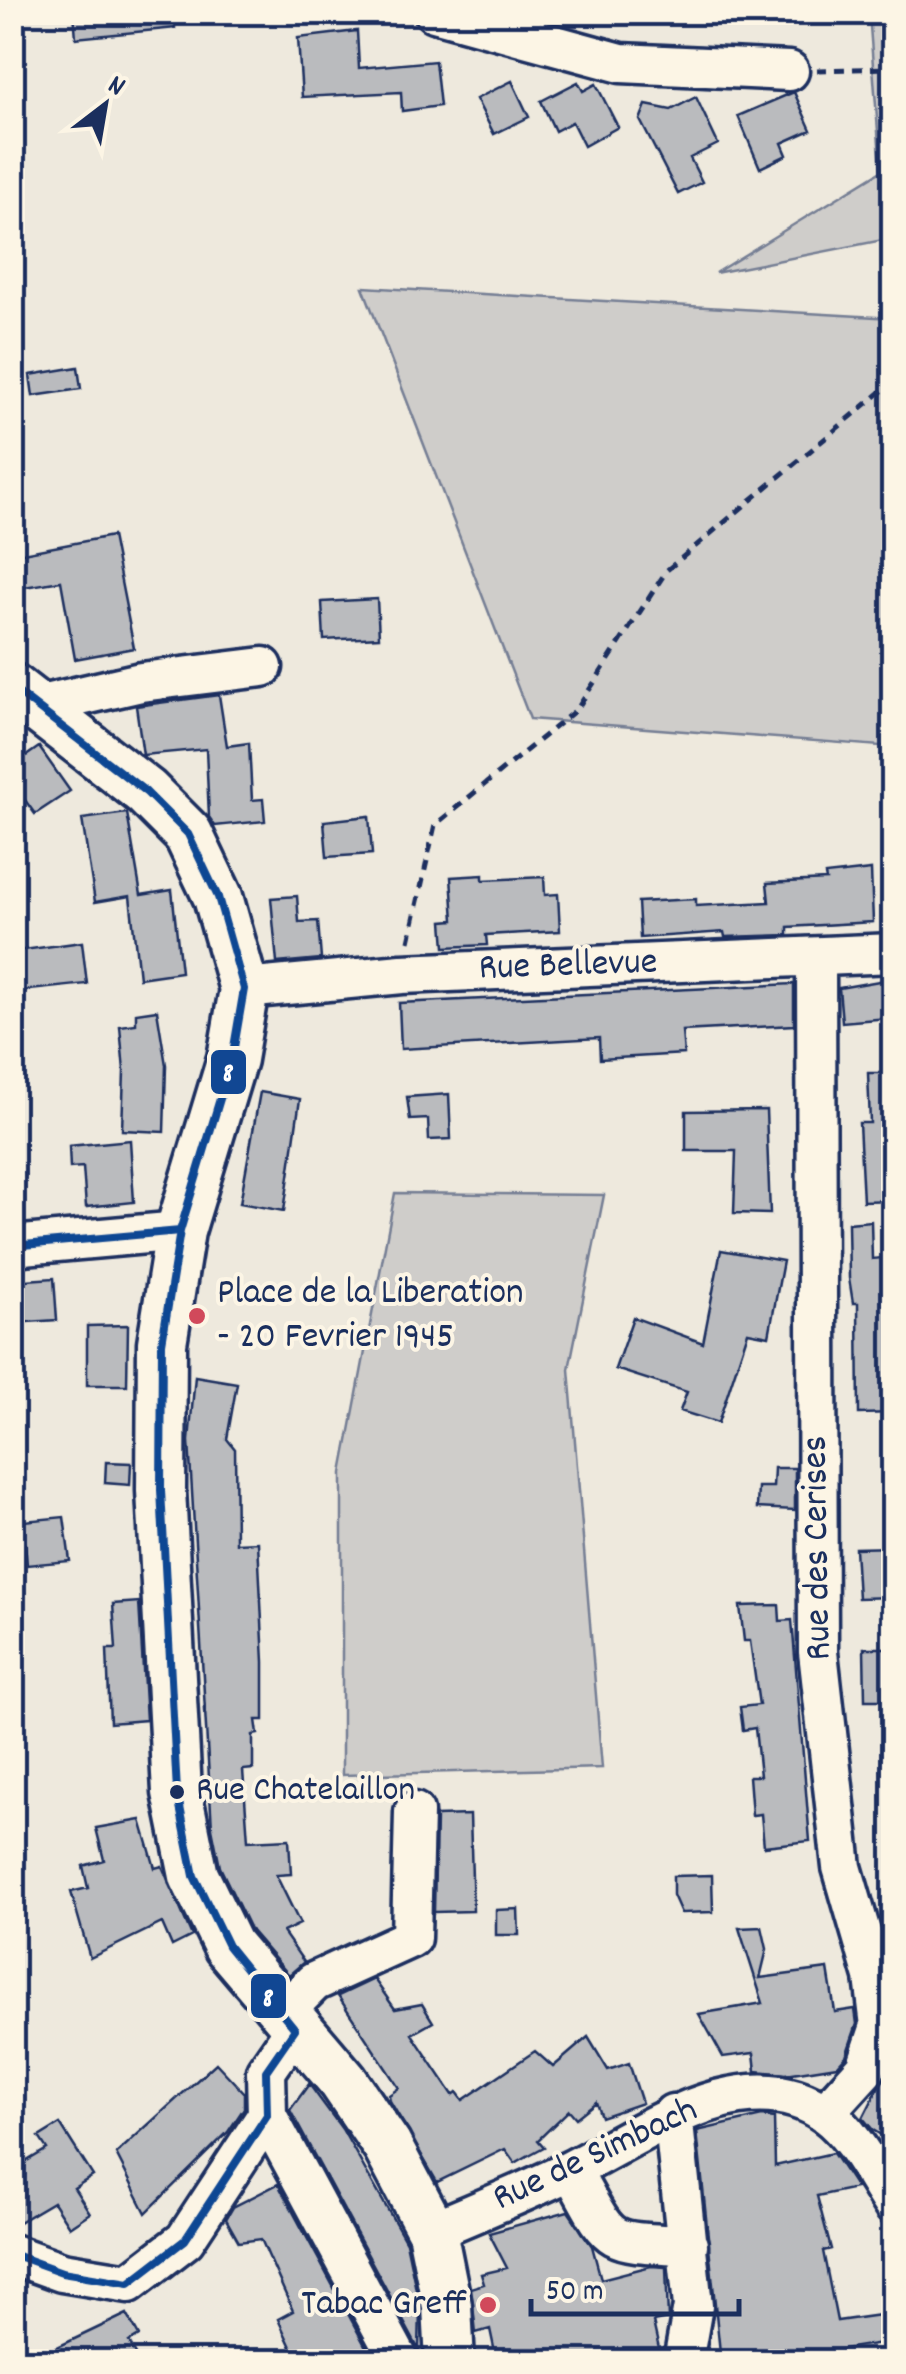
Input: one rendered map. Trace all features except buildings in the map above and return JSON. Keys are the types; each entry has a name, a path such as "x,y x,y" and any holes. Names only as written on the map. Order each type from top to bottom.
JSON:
{"main road":[{"path":"22,697 146,792 188,834 218,897 244,989 232,1059 180,1231 162,1343 161,1490 177,1792 194,1876 228,1946 288,2021 344,2081 387,2146 432,2231 447,2306 450,2362"}],"street":[{"path":"434,12 621,63 789,71"},
{"path":"22,697 264,667"},
{"name":"Rue Bellevue","path":"244,989 402,974 894,953"},
{"name":"Rue des Cerises","path":"816,958 818,1652 842,1866 874,1977 880,2026 866,2068 825,2113"},
{"path":"12,1246 180,1231"},
{"path":"400,2362 267,2114 266,2072 288,2021 314,1982 411,1938 414,1812"},
{"name":"Rue de Simbach","path":"432,2231 571,2170 673,2114 738,2094 788,2099 825,2113"},
{"path":"825,2113 858,2150 894,2206"},
{"path":"12,2254 62,2272 129,2283 186,2240 267,2114"},
{"path":"673,2114 693,2306 683,2362"},
{"path":"571,2170 609,2236 624,2242 688,2245"}],"path":[{"path":"789,71 894,68"},
{"path":"402,974 435,824 577,709 667,570 894,382"}],"shaded area":[{"path":"869,13 893,13 893,238 715,273 881,171"},
{"path":"363,287 893,318 893,747 530,719"},
{"path":"395,1193 604,1195 569,1369 602,1768 342,1775 342,1473"}],"transit line":[{"name":"8","path":"12,688 146,792 188,834 218,897 244,989 232,1059 180,1231 162,1343 161,1490 177,1792 194,1876 228,1946 295,2029 266,2071 267,2115 185,2240 129,2283 62,2272 12,2254"},
{"name":"8","path":"12,1246 180,1231"}],"place":[{"name":"Place de la Liberation - 20 Fevrier 1945","path":"197,1316"},
{"name":"Rue Chatelaillon","path":"177,1792"},
{"name":"Tabac Greff","path":"488,2305"}]}
